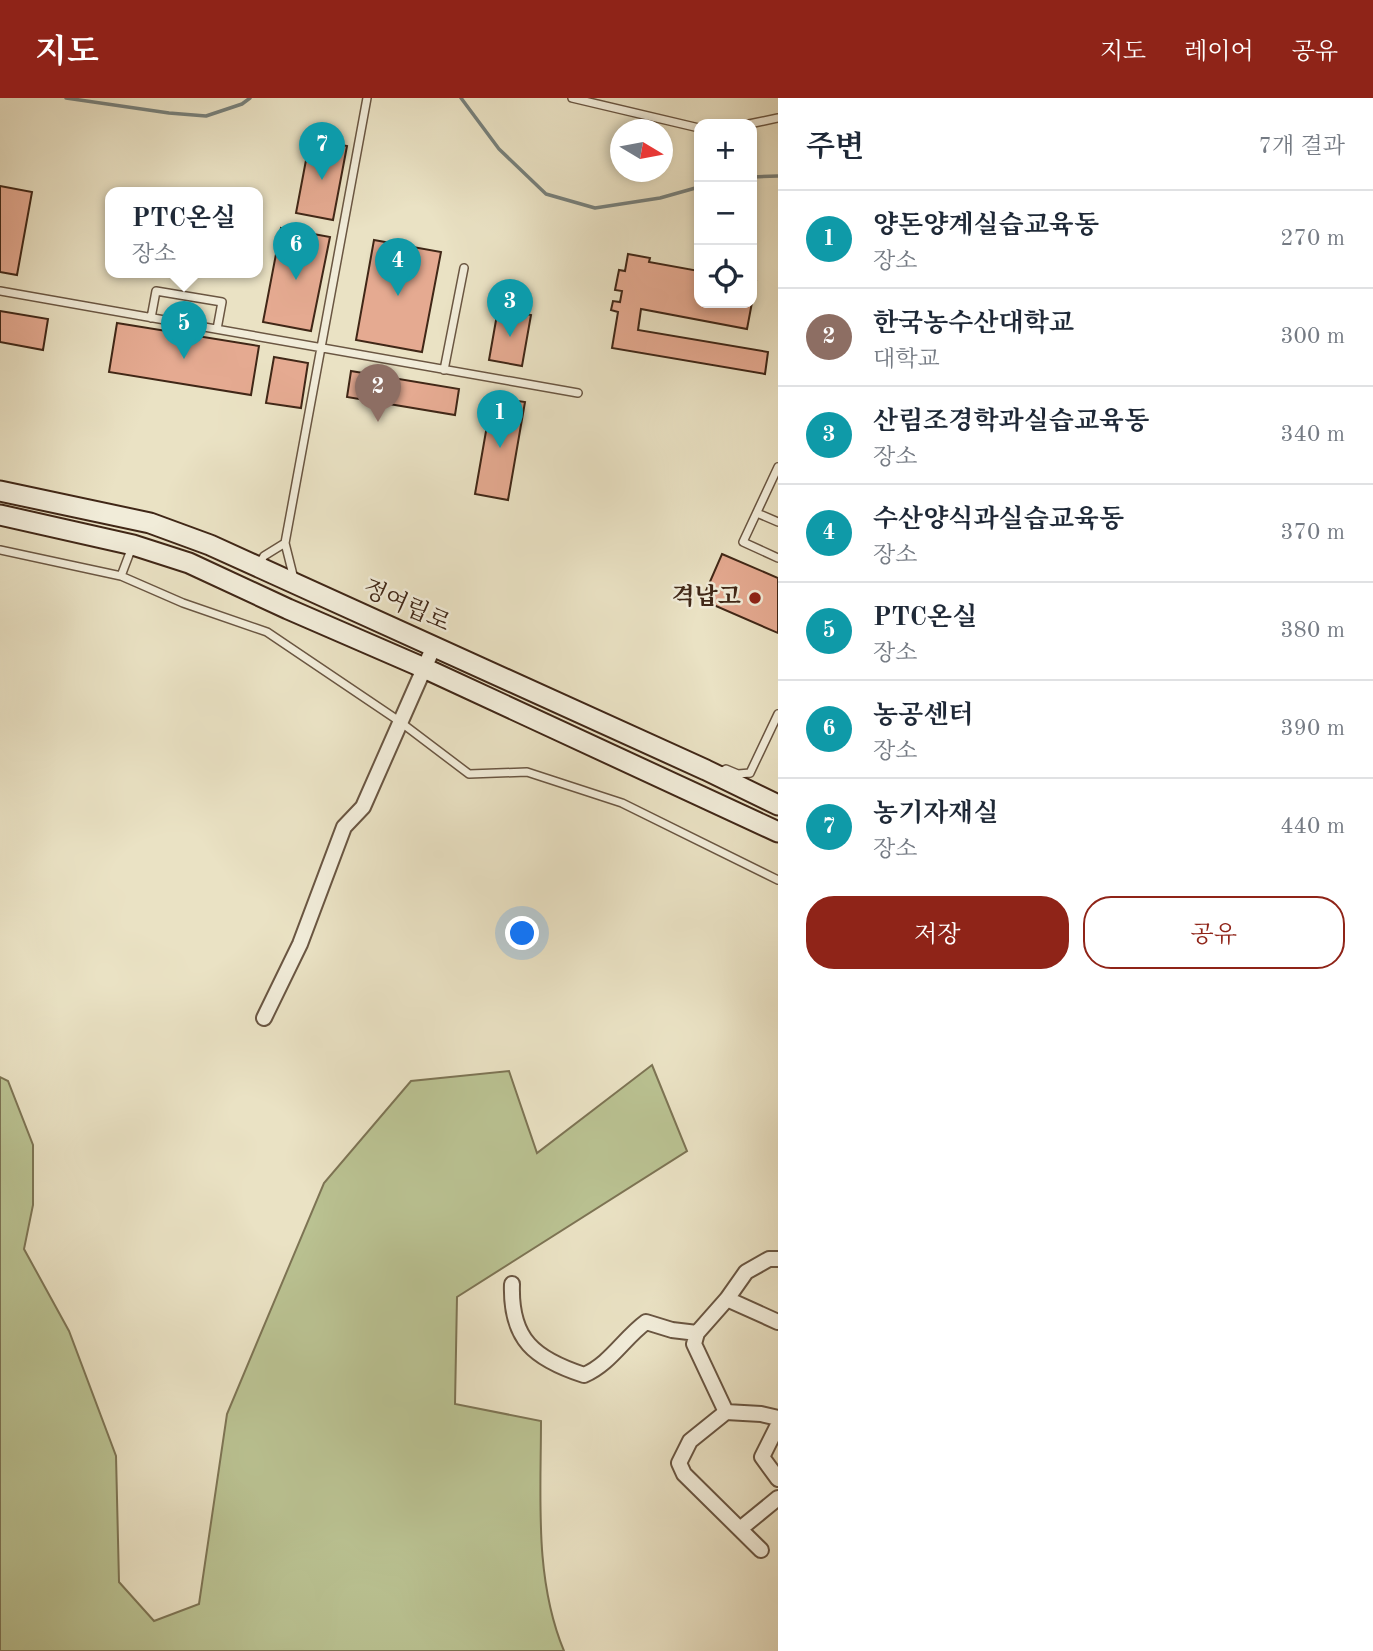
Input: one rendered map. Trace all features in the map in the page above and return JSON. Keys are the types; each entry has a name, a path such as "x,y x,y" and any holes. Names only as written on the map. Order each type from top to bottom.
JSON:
{"street":[{"name":"정여립로","path":"0,491 150,523 210,545 774,803"},
{"name":"정여립로","path":"0,515 133,545 189,563 424,668 778,832"},
{"path":"285,607 295,583"},
{"path":"264,1018 300,944 344,827 363,807 434,646"},
{"path":"726,1412 694,1344 697,1333 746,1272 769,1259 778,1259"},
{"path":"512,1284 511,1303 517,1326 526,1344 538,1355 584,1375 599,1368 632,1332 646,1322 672,1330 697,1333"},
{"path":"727,1299 778,1322"},
{"path":"761,1550 684,1474 679,1463 690,1441 726,1412 778,1418"},
{"path":"778,1425 762,1457 778,1479"},
{"path":"740,1529 778,1498"}],"lane":[{"path":"295,583 285,543 367,98"},
{"path":"572,98 694,127"},
{"path":"757,122 778,118"},
{"path":"444,370 464,268"},
{"path":"0,291 578,394"},
{"path":"151,318 156,291 222,302 216,329"},
{"path":"778,467 743,542 778,558"},
{"path":"770,485 778,489"},
{"path":"757,513 778,522"},
{"path":"258,567 264,556 285,543"},
{"path":"121,576 133,545"},
{"path":"0,550 121,576 183,603 267,632 399,721 469,774 527,772 622,803 778,880"},
{"path":"750,774 778,715"},
{"path":"717,775 726,769 738,774 750,774"},
{"path":"750,774 756,786 770,793 774,803"}],"green space":[{"path":"652,1065 687,1151 457,1297 455,1404 541,1421 541,1538 548,1595 554,1624 564,1651 0,1651 0,1077 8,1081 33,1145 33,1205 24,1249 69,1331 116,1456 119,1582 154,1621 199,1604 227,1414 324,1183 411,1081 509,1071 537,1153"}],"building":[{"path":"310,139 347,146 333,220 296,213"},
{"path":"0,186 32,192 17,275 0,272"},
{"path":"281,228 330,237 311,331 263,322"},
{"path":"374,240 441,252 422,352 356,340"},
{"path":"628,254 650,258 649,262 694,270 694,308 751,308 747,329 641,309 638,330 768,352 765,374 612,348 618,312 611,310 613,301 620,302 622,291 615,290 619,270 625,271"},
{"path":"498,309 531,315 522,366 489,360"},
{"path":"0,311 48,319 43,350 0,342"},
{"path":"117,323 259,346 251,395 109,372"},
{"path":"274,357 308,363 301,408 266,403"},
{"path":"351,371 459,389 455,415 347,397"},
{"path":"492,397 525,402 508,500 475,494"},
{"path":"722,554 778,578 778,633 702,600"}],"waterway":[{"path":"66,98 206,116 242,104 250,98"},
{"path":"461,98 499,149 546,194 595,208 660,198 694,188"},
{"path":"757,177 778,176"}],"place":[{"name":"농기자재실","path":"322,180"},
{"name":"농공센터","path":"296,280"},
{"name":"수산양식과실습교육동","path":"398,296"},
{"name":"산림조경학과실습교육동","path":"510,337"},
{"name":"PTC온실","path":"184,359"},
{"name":"한국농수산대학교","path":"378,422"},
{"name":"양돈양계실습교육동","path":"500,448"},
{"name":"격납고","path":"755,598"}]}
